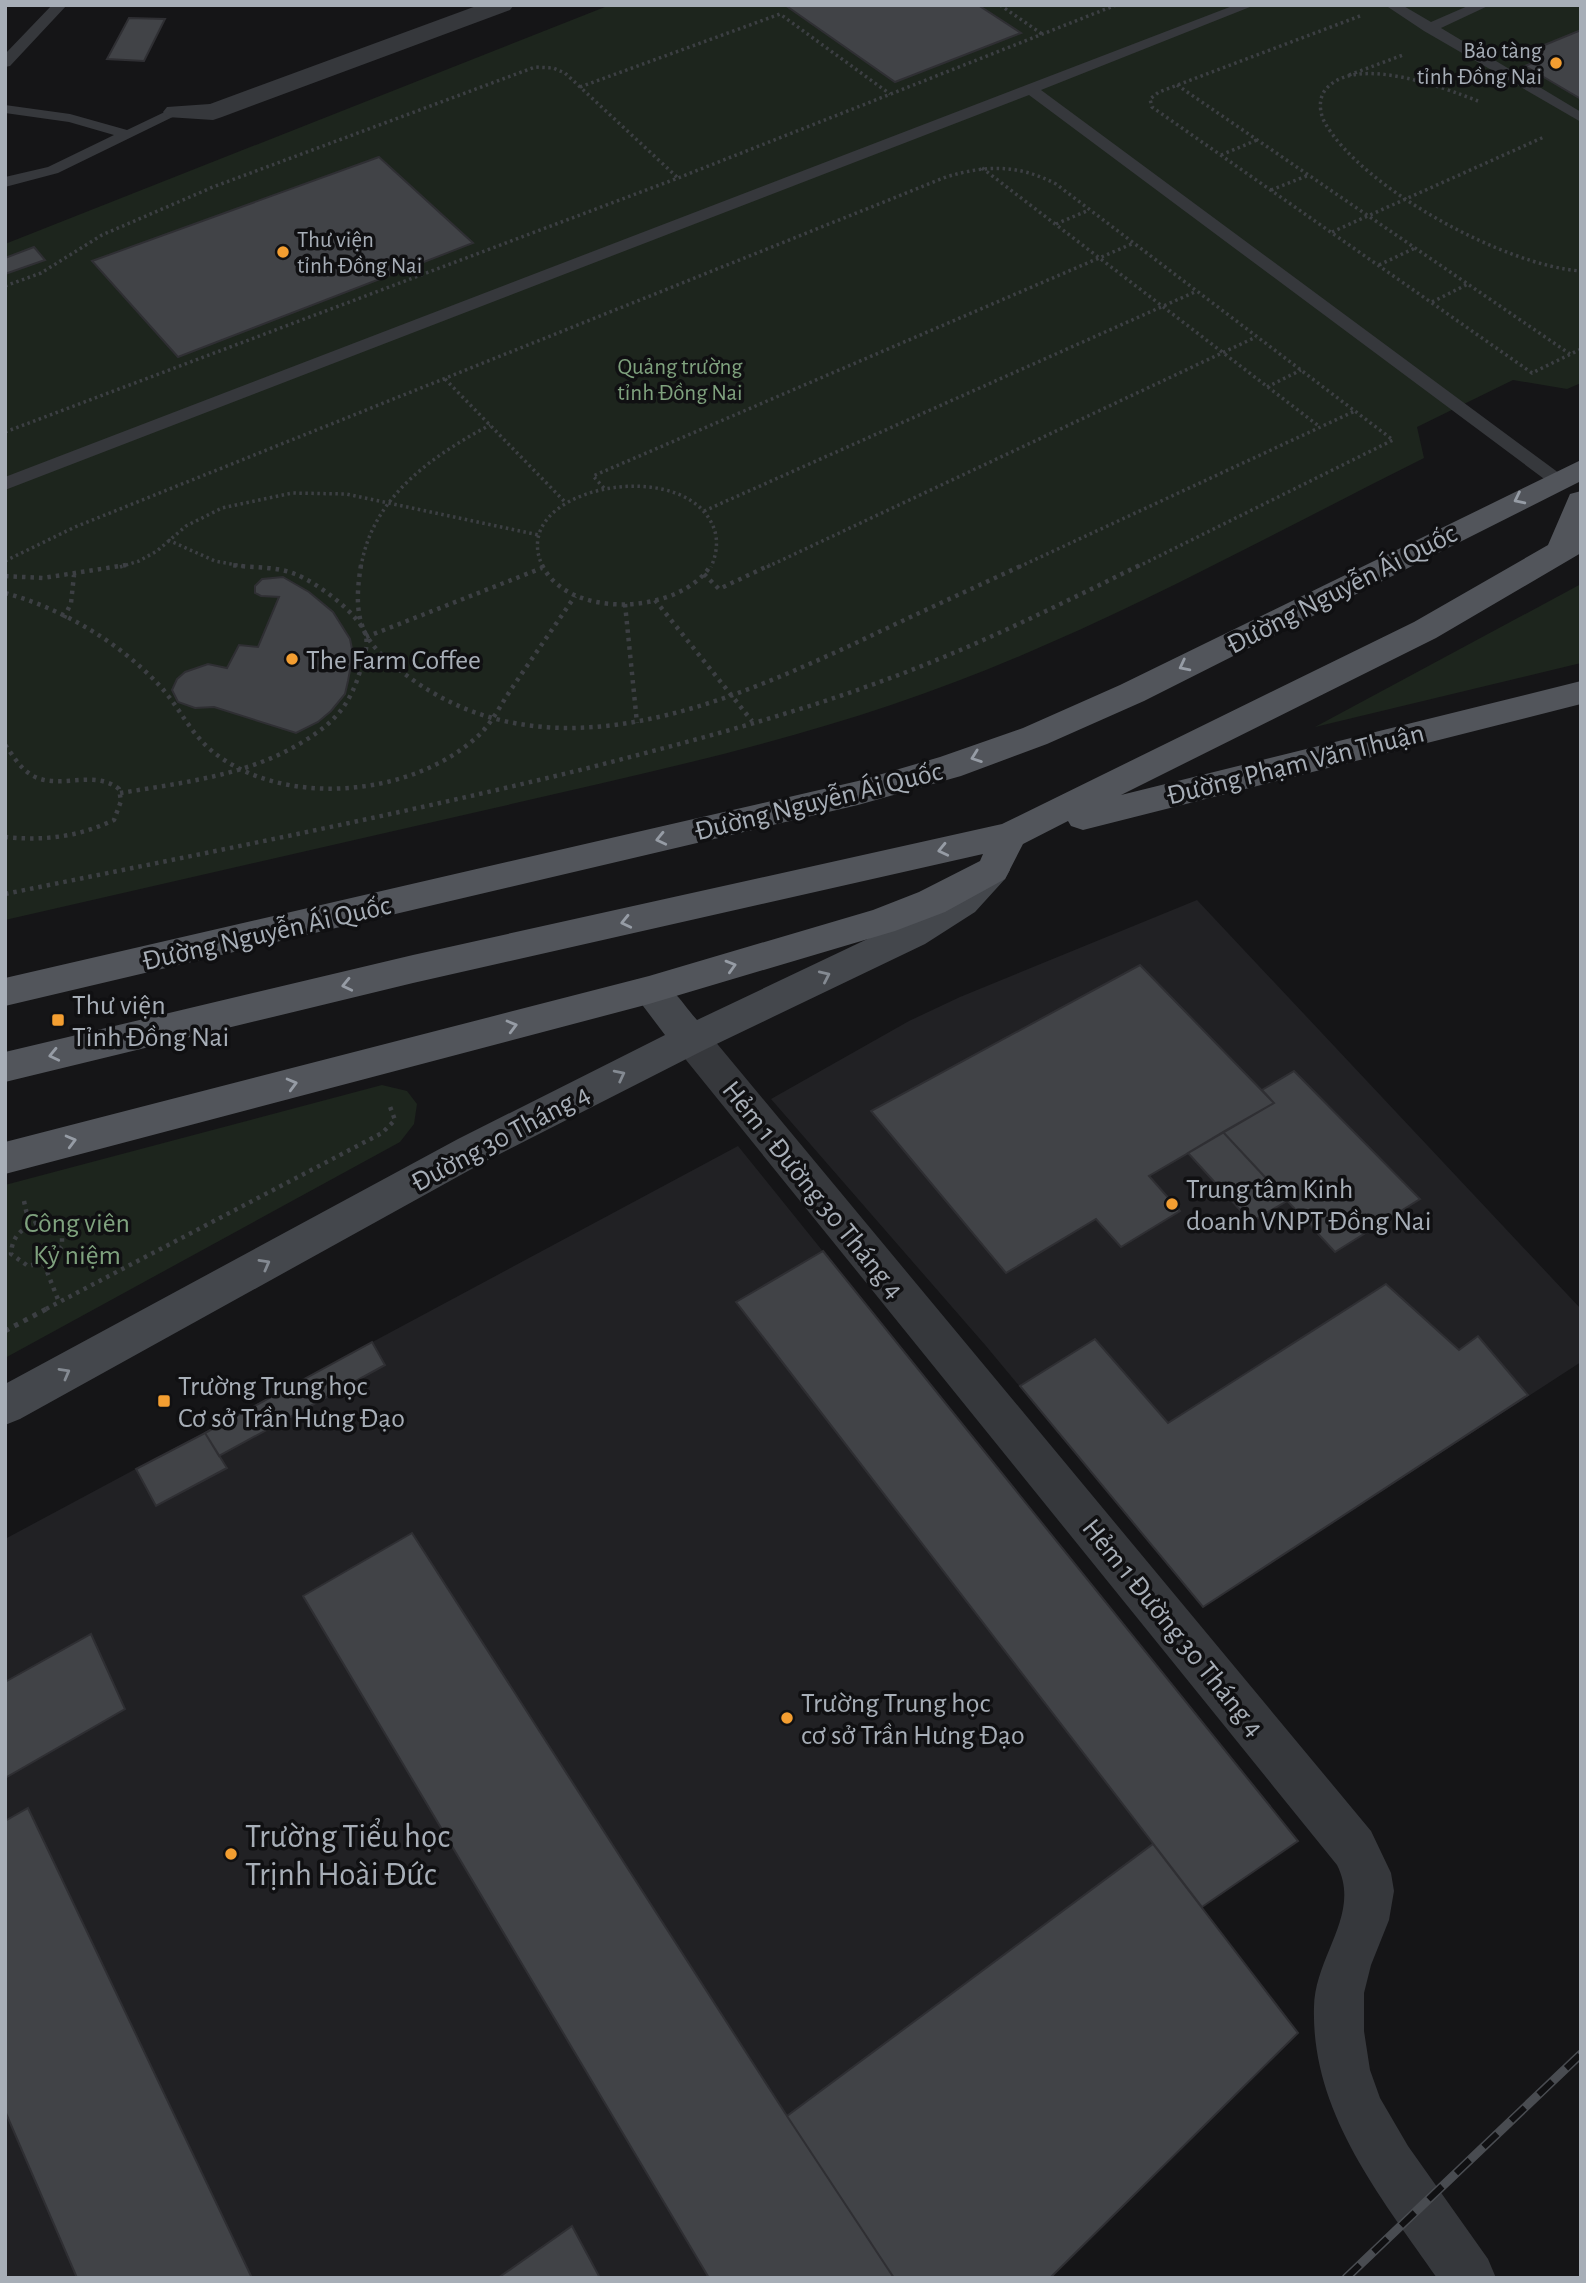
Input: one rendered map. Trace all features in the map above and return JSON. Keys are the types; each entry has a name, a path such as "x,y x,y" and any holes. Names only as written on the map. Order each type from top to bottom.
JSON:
{"main road":[{"path":"5,1067 413,969 1010,835 1425,630 1571,544 1575,487"},
{"name":"Đường Nguyễn Ái Quốc","path":"5,992 858,793 949,767 1035,736 1132,693 1575,487"},
{"name":"Đường Phạm Văn Thuận","path":"1010,835 1581,692"},
{"path":"5,1158 649,990 882,921 932,902 993,870 1010,835"},
{"name":"Đường 30 Tháng 4","path":"5,1406 472,1150 691,1039 939,920 970,895 993,870"},
{"path":"649,990 691,1039"}],"street":[{"path":"176,112 214,111 502,5"},
{"name":"Hẻm 1 Đường 30 Tháng 4","path":"691,1039 1354,1848 1369,1877 1370,1903 1347,1958 1339,1992 1344,2061 1351,2091 1369,2131 1469,2278"}],"lane":[{"path":"5,63 60,5"},
{"path":"5,484 1248,5"},
{"path":"1392,5 1581,118"},
{"path":"1429,28 1483,5"},
{"path":"1032,90 1575,487"},
{"path":"5,109 70,118 129,135"},
{"path":"5,182 53,170 176,112"}],"path":[{"path":"1000,5 1043,34"},
{"path":"5,432 678,178 1116,5"},
{"path":"580,88 780,15 891,94"},
{"path":"1363,15 1153,95 1150,99 1152,107 1532,373 1581,349"},
{"path":"1404,54 1326,85 1320,106 1324,121 1333,137 1356,163 1458,229 1534,263 1581,271"},
{"path":"5,286 41,273 102,235 213,187 516,72 550,66 565,73 678,178"},
{"path":"1334,80 1357,75 1388,75 1436,85 1481,102"},
{"path":"1177,85 1570,354"},
{"path":"1331,232 1548,136 1536,130"},
{"path":"1220,155 1257,140"},
{"path":"5,561 75,527 946,177 981,167 1003,166 1038,173 1393,440 1045,611 943,657 853,691 752,722 501,790 5,894"},
{"path":"981,167 1320,427"},
{"path":"1271,190 1309,175"},
{"path":"1055,224 1089,210"},
{"path":"604,488 593,476 1134,243"},
{"path":"1378,265 1416,248"},
{"path":"1431,302 1468,284"},
{"path":"704,511 1197,292"},
{"path":"704,574 719,589 1256,337"},
{"path":"1267,387 1301,370"},
{"path":"444,379 566,503"},
{"path":"168,540 200,557 234,566 280,569 304,578 352,616 366,637 408,678 425,689 470,709 526,723 560,727 637,723 732,697 773,681 1355,411"},
{"path":"120,793 237,769 294,746 341,713 356,690 363,663 366,637 358,591 361,561 371,528 398,488 425,463 490,425"},
{"path":"633,485 661,489 686,497 704,511 716,529 718,549 709,569 691,586 655,600 625,604 604,604 575,596 553,582 542,568 536,546 542,527 556,510 566,503 604,488 633,485"},
{"path":"5,576 21,579 74,575 139,561 157,551 186,526 222,508 267,497 316,492 388,502 539,535"},
{"path":"366,637 542,568"},
{"path":"64,618 71,603 74,575"},
{"path":"5,593 33,601 105,639 121,651 158,684 211,750 237,769 259,780 286,786 340,787 377,782 447,759 480,734 575,596"},
{"path":"655,600 752,722"},
{"path":"625,604 637,723"},
{"path":"5,745 20,766 39,779 53,781 102,778 112,782 120,793 119,808 114,820 95,830 52,839 5,837"},
{"path":"5,1331 382,1133"},
{"path":"22,1192 29,1224"},
{"path":"45,1222 62,1231 64,1243 57,1255 44,1264 20,1264 8,1255 12,1241 29,1224 45,1222"},
{"path":"44,1264 59,1302"}],"shaded area":[{"name":"Trung tâm Kinh doanh VNPT Đồng Nai","path":"1197,900 1581,1309 1581,1362 1203,1607 986,1346 771,1099 909,1021 960,997"},
{"name":"Trường Trung học cơ sở Trần Hưng Đạo","path":"738,1146 1298,1841 1202,1907 1298,2033 1050,2278 5,2278 5,1539"}],"green space":[{"name":"Quảng trường tỉnh Đồng Nai","path":"610,5 1581,5 1581,383 1567,389 1513,380 1417,427 1424,458 1096,623 960,680 891,705 692,762 5,920 5,244"},
{"path":"1581,584 1581,663 1315,727"},
{"name":"Công viên Kỷ niệm","path":"382,1085 407,1091 417,1104 414,1124 400,1142 5,1358 5,1185"}],"building":[{"path":"785,5 978,5 1021,33 895,82"},
{"path":"129,18 165,19 144,61 107,59"},
{"name":"Bảo tàng tỉnh Đồng Nai","path":"1581,30 1581,99 1525,66 1537,61 1525,53"},
{"name":"Thư viện tỉnh Đồng Nai","path":"379,157 473,243 178,357 92,261"},
{"path":"34,247 45,260 5,274 5,258"},
{"name":"The Farm Coffee","path":"283,577 309,592 333,612 350,639 353,654 345,694 331,711 318,722 296,733 214,707 195,708 178,702 172,690 177,679 185,672 208,664 227,668 239,645 258,647 279,597 261,596 255,593 255,586 262,579"},
{"path":"1140,965 1274,1103 1149,1176 1180,1211 1121,1247 1096,1219 1006,1273 871,1111"},
{"path":"1294,1071 1420,1199 1335,1252 1223,1132 1274,1103 1262,1090"},
{"path":"1223,1132 1287,1201 1251,1222 1188,1153"},
{"path":"823,1251 1298,1841 1202,1907 736,1302"},
{"path":"1386,1284 1459,1350 1478,1336 1528,1395 1203,1607 1020,1386 1095,1339 1168,1423"},
{"path":"372,1342 385,1365 219,1456 205,1433"},
{"path":"205,1433 227,1468 156,1506 136,1469"},
{"path":"412,1533 894,2278 709,2278 303,1596"},
{"path":"91,1634 125,1709 5,1778 5,1682"},
{"path":"28,1808 252,2278 77,2278 5,2111 5,1821"},
{"path":"1153,1844 1298,2033 1050,2278 894,2278 787,2116"},
{"path":"572,2226 600,2278 498,2278"}],"railway":[{"path":"1346,2278 1581,2054"}],"place":[{"name":"Bảo tàng tỉnh Đồng Nai","path":"1556,63"},
{"name":"Thư viện tỉnh Đồng Nai","path":"283,252"},
{"name":"The Farm Coffee","path":"292,659"},
{"name":"Thư viện Tỉnh Đồng Nai","path":"58,1020"},
{"name":"Trung tâm Kinh doanh VNPT Đồng Nai","path":"1172,1204"},
{"name":"Trường Trung học Cơ sở Trần Hưng Đạo","path":"164,1401"},
{"name":"Trường Trung học cơ sở Trần Hưng Đạo","path":"787,1718"},
{"name":"Trường Tiểu học Trịnh Hoài Đức","path":"231,1854"}]}
